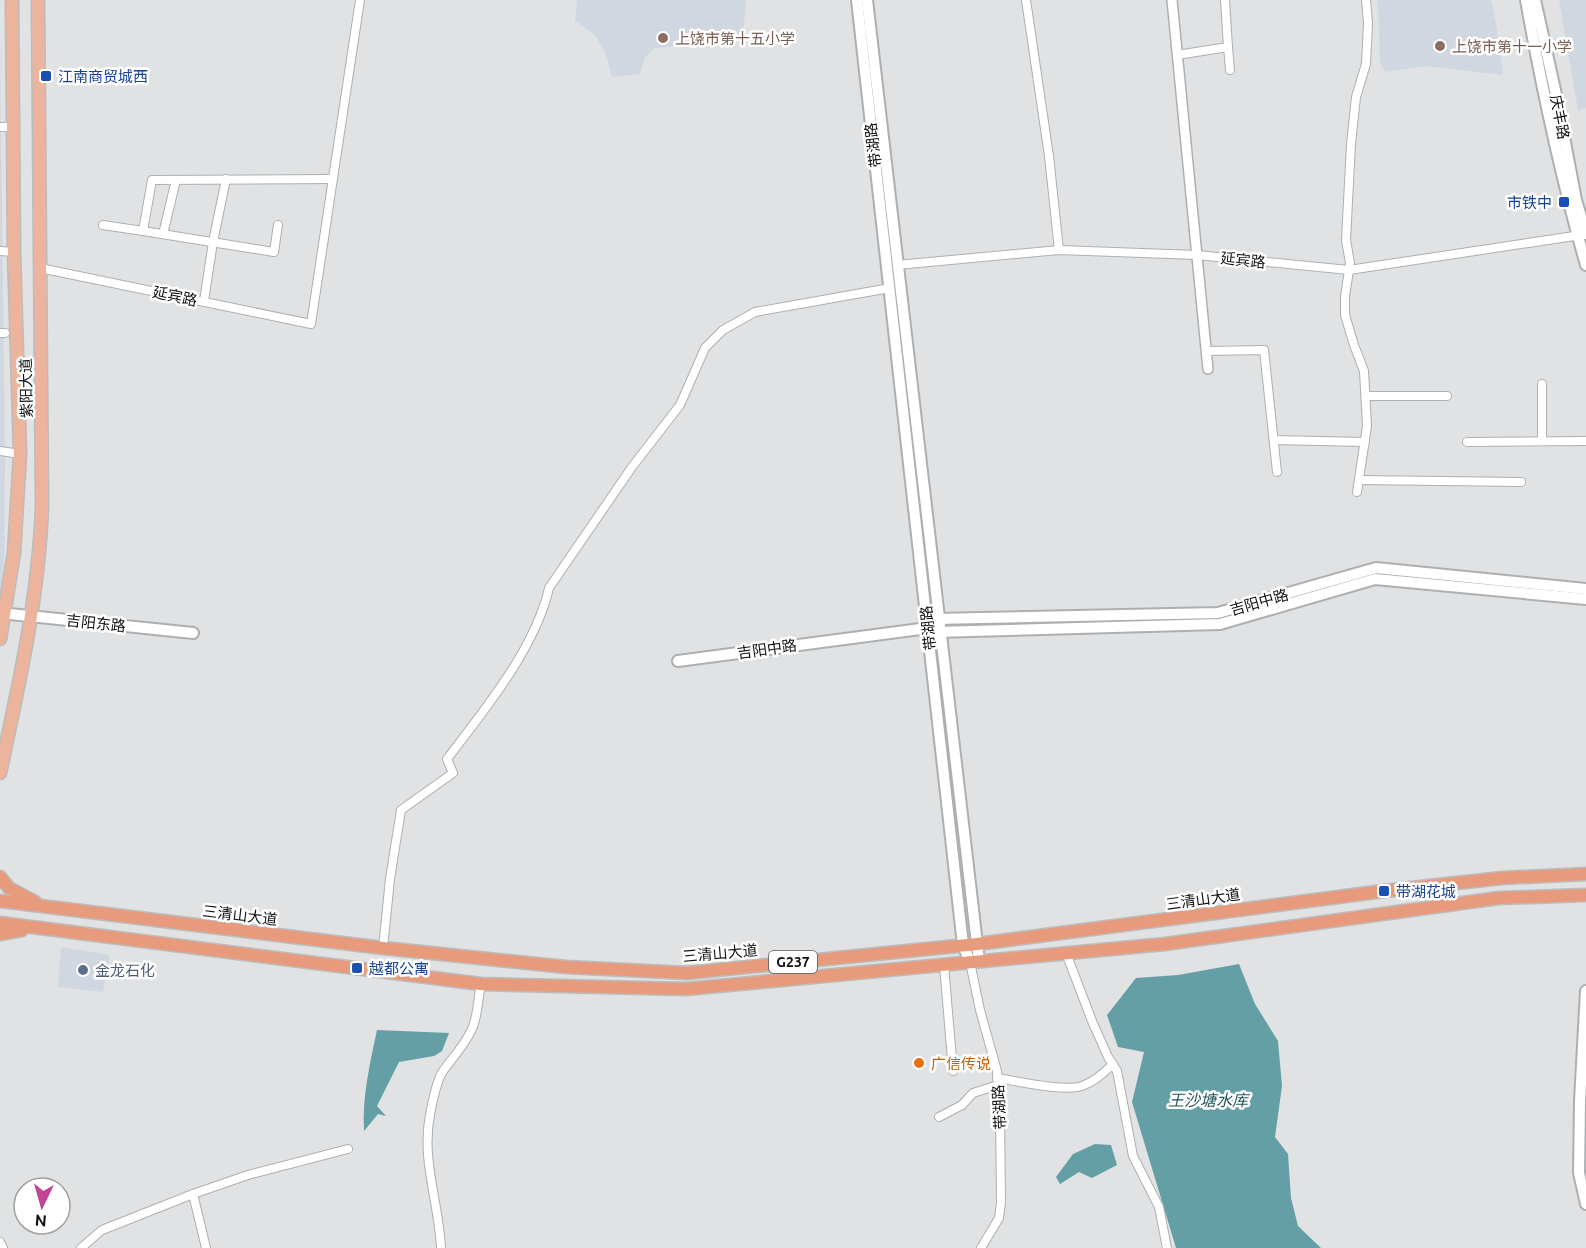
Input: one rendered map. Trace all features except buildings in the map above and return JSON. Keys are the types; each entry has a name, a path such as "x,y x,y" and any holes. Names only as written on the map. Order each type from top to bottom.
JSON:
{"highway":[{"name":"三清山大道","path":"0,901 384,948 566,967 687,973 977,944 1384,891 1502,878 1586,874"},
{"path":"0,877 9,888 41,906"},
{"name":"G237","path":"0,923 481,984 686,990 1165,944 1499,898 1586,895"},
{"path":"0,934 34,928"}],"main road":[{"name":"紫阳大道","path":"0,639 2,613 14,553 20,454 14,252 6,127 12,0"},
{"name":"紫阳大道","path":"0,773 31,616 40,552 42,505 38,0"},
{"name":"带湖路","path":"856,0 932,626 977,944 975,962"},
{"name":"带湖路","path":"867,0 897,264 963,945 975,962"},
{"path":"1526,0 1537,60 1583,234 1586,265"},
{"name":"庆丰路","path":"1535,0 1583,234"},
{"name":"吉阳中路","path":"678,662 932,626 1218,613 1376,568 1586,590"},
{"name":"吉阳中路","path":"932,626 1220,624 1375,579 1586,599"},
{"name":"吉阳东路","path":"2,613 193,633"},
{"path":"1586,991 1579,1161 1579,1173 1586,1204"}],"street":[{"path":"143,231 152,180 333,178 360,0"},
{"path":"1026,0 1049,156 1059,250"},
{"path":"1172,0 1208,369"},
{"path":"1225,0 1230,70"},
{"path":"1357,492 1367,426 1366,396 1364,371 1353,345 1346,315 1345,297 1350,263 1346,240 1356,97 1366,64 1368,23 1366,0"},
{"path":"1178,55 1228,47"},
{"name":"延宾路","path":"40,268 311,324 333,178"},
{"path":"204,301 226,179"},
{"path":"163,234 176,180"},
{"path":"103,225 274,252 278,225"},
{"name":"延宾路","path":"897,264 1059,250 1197,255 1349,270 1583,234"},
{"path":"0,251 14,252"},
{"path":"384,948 390,879 401,810 453,772 447,759 509,675 545,609 549,588 632,467 680,405 705,348 723,330 755,312 890,288"},
{"path":"1206,351 1264,350 1277,472"},
{"path":"1542,384 1542,441"},
{"path":"1366,396 1447,396"},
{"path":"1274,440 1365,442"},
{"path":"1467,442 1586,441"},
{"path":"0,451 20,454"},
{"path":"1359,480 1521,482"},
{"path":"1066,953 1092,1021 1117,1071 1133,1156 1159,1207 1167,1248"},
{"name":"带湖路","path":"975,962 998,1081 1000,1111 1001,1202 999,1218 981,1248"},
{"path":"944,965 953,1071"},
{"path":"441,1248 440,1228 429,1168 427,1139 430,1115 442,1073 458,1054 473,1028 481,984"},
{"path":"939,1117 962,1105 973,1094 998,1081 1047,1086 1081,1086 1103,1074 1113,1064"},
{"path":"81,1248 102,1230 193,1194 248,1175 348,1149"},
{"path":"193,1194 206,1248"},
{"path":"0,1242 3,1248"}],"shaded area":[{"name":"上饶市第十五小学","path":"577,0 746,0 743,36 691,45 655,48 645,57 640,74 612,77 606,54 594,34 575,21"},
{"name":"上饶市第十一小学","path":"1378,0 1491,0 1503,75 1426,66 1385,72 1380,63"},
{"path":"1559,0 1586,0 1586,108 1578,110"},
{"path":"0,44 5,452 4,613 0,625"},
{"path":"61,947 110,955 103,992 58,987"}],"water":[{"name":"王沙塘水库","path":"1239,964 1255,1004 1278,1041 1282,1086 1275,1137 1288,1154 1291,1198 1298,1226 1321,1248 1176,1248 1132,1102 1144,1052 1118,1047 1107,1015 1136,978 1178,975"},
{"path":"377,1030 449,1033 442,1051 434,1056 399,1062 377,1106 386,1116 378,1114 364,1131 365,1093"},
{"path":"1095,1144 1111,1145 1117,1165 1092,1178 1079,1172 1060,1184 1056,1177 1073,1154"}],"place":[{"name":"上饶市第十五小学","path":"663,38"},
{"name":"上饶市第十一小学","path":"1440,46"},
{"name":"江南商贸城西","path":"46,76"},
{"name":"市铁中","path":"1564,202"},
{"name":"带湖花城","path":"1384,891"},
{"name":"越都公寓","path":"357,968"},
{"name":"金龙石化","path":"83,970"},
{"name":"广信传说","path":"919,1063"}]}
